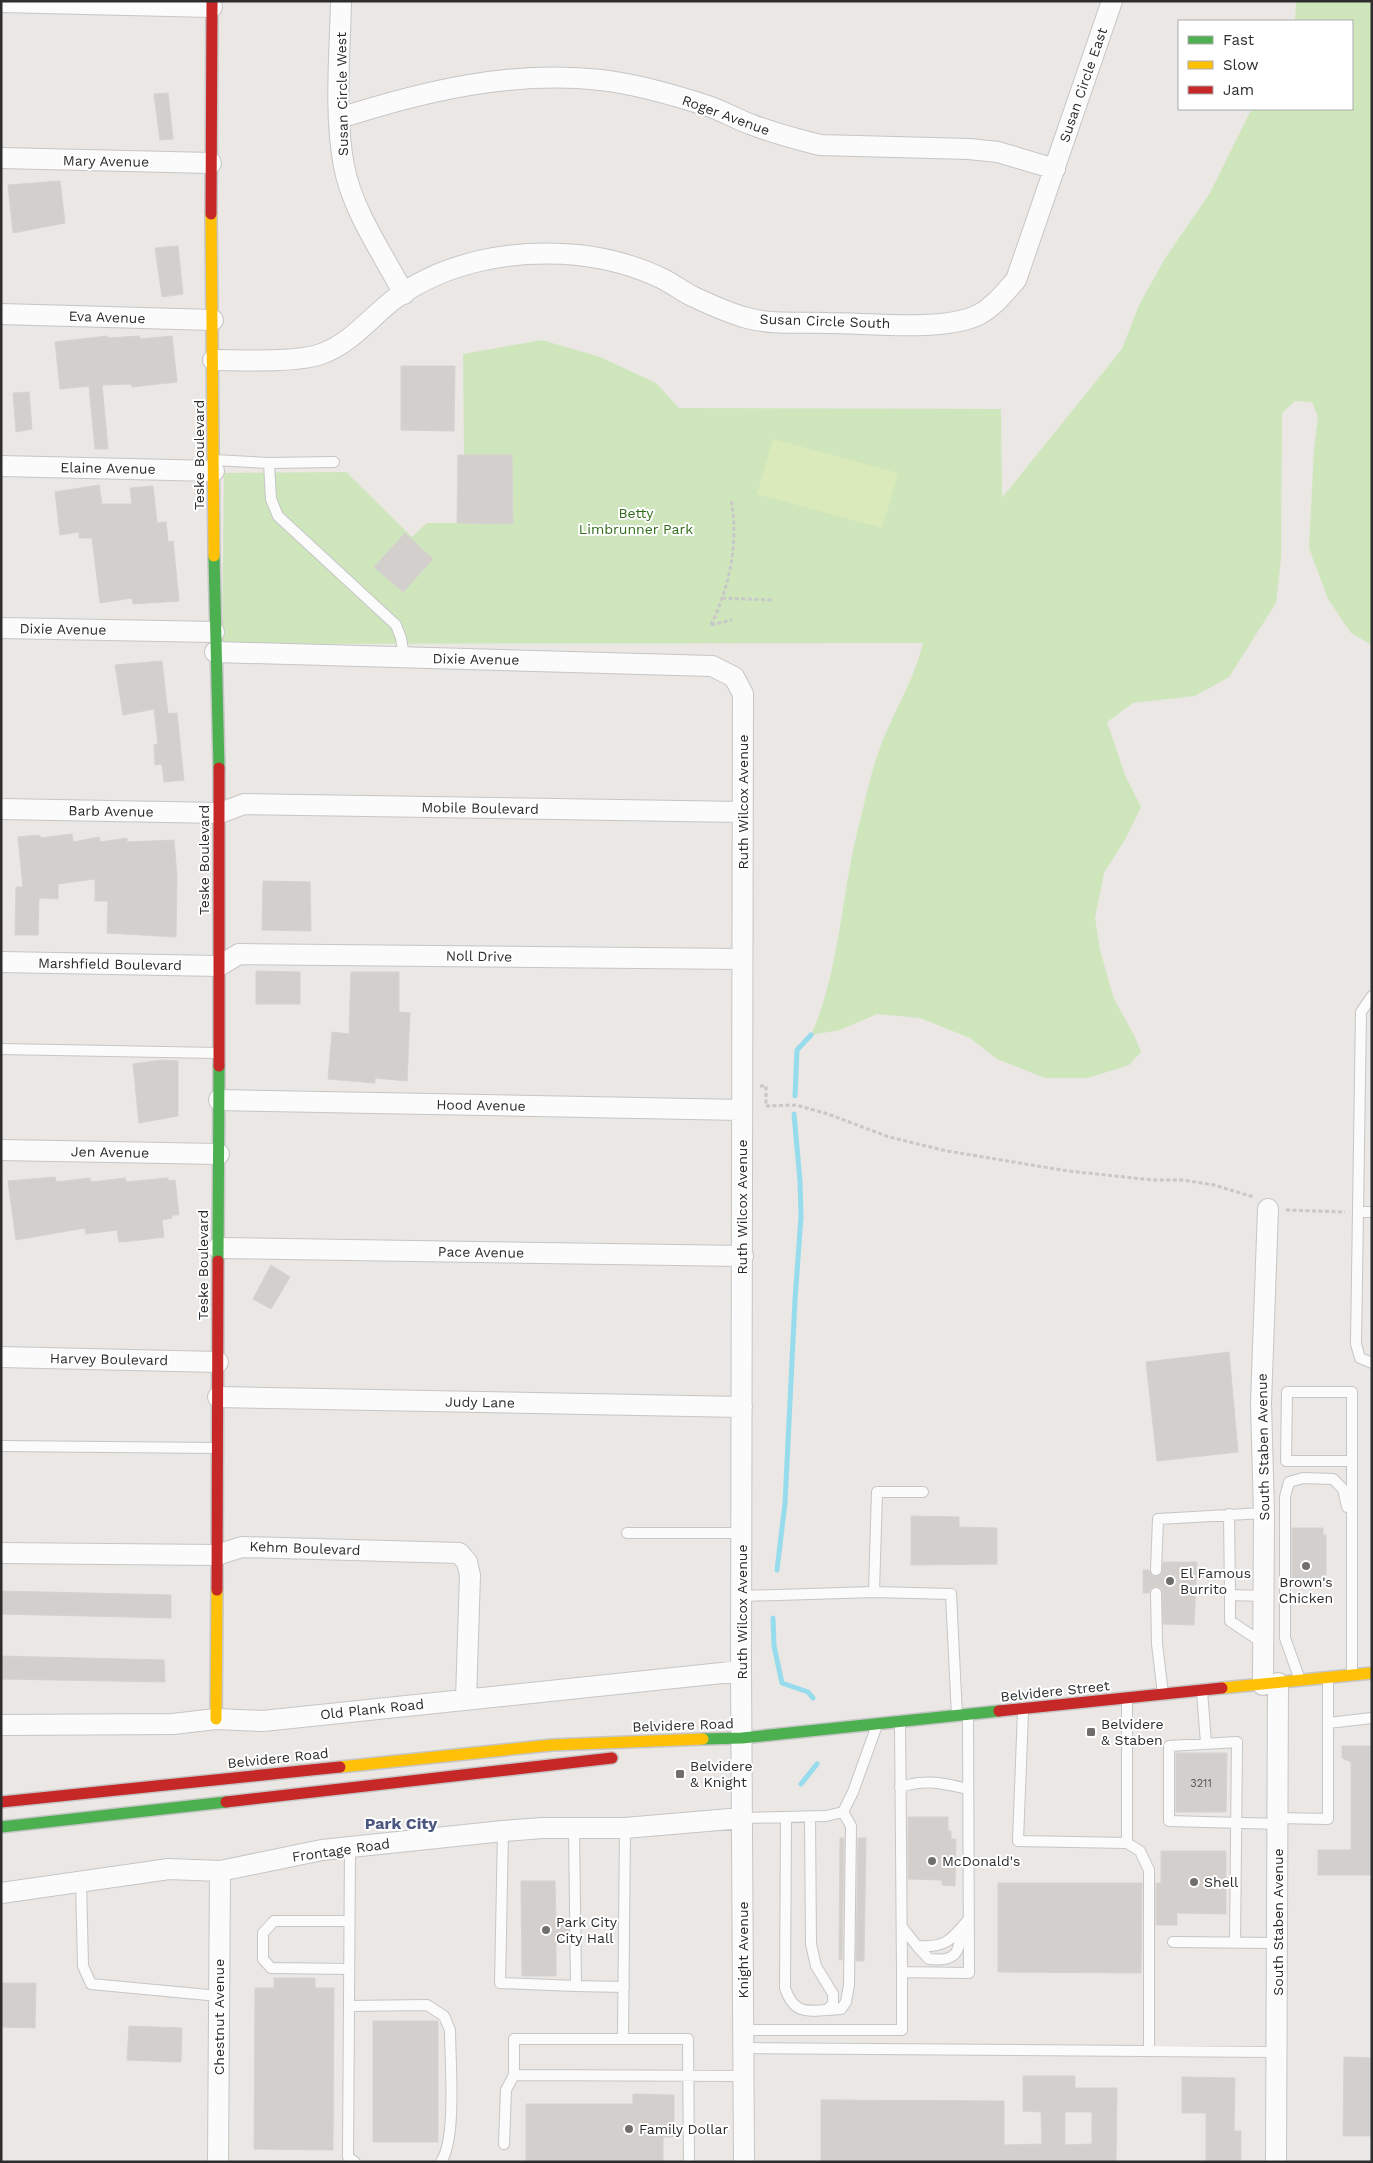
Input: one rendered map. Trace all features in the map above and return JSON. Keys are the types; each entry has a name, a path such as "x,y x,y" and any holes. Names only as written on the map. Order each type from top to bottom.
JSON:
{"main road":[{"name":"Teske Boulevard","path":"212,4 211,163 214,632 220,813 216,1719"},
{"name":"Belvidere Street","path":"742,1738 1372,1673"},
{"name":"Belvidere Road","path":"646,1753 742,1738"},
{"name":"Belvidere Road","path":"1,1802 552,1744 742,1738"},
{"path":"1,1827 564,1765 627,1756"}],"street":[{"name":"Susan Circle West","path":"341,1 340,118 344,166 356,204 404,294"},
{"name":"Susan Circle East","path":"1055,169 1112,1"},
{"path":"1,2 212,4"},
{"name":"Roger Avenue","path":"340,118 389,102 495,80 545,78 602,80 652,90 710,107 797,140 820,144 969,149 998,152 1055,169"},
{"name":"Mary Avenue","path":"1,158 211,163"},
{"name":"Susan Circle South","path":"213,360 294,358 318,355 339,347 393,300 421,283 457,268 493,258 538,252 580,256 625,264 660,278 694,297 748,318 779,322 932,324 958,322 979,314 1000,298 1016,280 1055,169"},
{"name":"Eva Avenue","path":"1,314 213,320"},
{"name":"Elaine Avenue","path":"1,466 214,466"},
{"name":"Dixie Avenue","path":"1,628 214,632"},
{"name":"Dixie Avenue","path":"215,652 680,664 712,666 734,677"},
{"name":"Ruth Wilcox Avenue","path":"734,677 743,694 742,1738"},
{"name":"Mobile Boulevard","path":"220,813 244,804 742,812"},
{"name":"Barb Avenue","path":"1,808 220,813"},
{"name":"Noll Drive","path":"219,966 239,954 742,959"},
{"name":"Marshfield Boulevard","path":"1,962 219,966"},
{"name":"Hood Avenue","path":"219,1100 742,1110"},
{"name":"Jen Avenue","path":"1,1150 219,1154"},
{"name":"South Staben Avenue","path":"1268,1209 1261,1403 1264,1514 1263,1643 1270,1684 1278,1821 1276,2162"},
{"name":"Pace Avenue","path":"218,1248 743,1256"},
{"name":"Harvey Boulevard","path":"1,1357 218,1362"},
{"name":"Judy Lane","path":"218,1398 742,1408"},
{"name":"Kehm Boulevard","path":"1,1553 217,1555 242,1547 459,1553 468,1562 470,1574 466,1699"},
{"name":"Old Plank Road","path":"1,1724 173,1724 216,1719 263,1721 741,1670"},
{"name":"Knight Avenue","path":"742,1738 744,2162"},
{"name":"Frontage Road","path":"1,1892 169,1869 220,1871 322,1850 503,1831 625,1828 742,1818"},
{"name":"Chestnut Avenue","path":"218,2162 220,1871"}],"lane":[{"path":"214,466 334,462"},
{"path":"269,463 271,499 278,516 396,625 401,638 404,657"},
{"path":"1372,996 1361,1012 1356,1344 1360,1358 1372,1363"},
{"path":"1,1050 219,1053"},
{"path":"1358,1212 1372,1212"},
{"path":"1352,1462 1286,1461 1287,1392 1352,1392 1352,1462 1351,1547 1352,1675"},
{"path":"1,1446 218,1448"},
{"path":"1300,1681 1285,1638 1285,1497 1289,1482 1303,1478 1333,1479 1343,1488 1347,1504 1346,1537 1351,1547"},
{"path":"874,1592 877,1492 923,1492"},
{"path":"1156,1570 1158,1519 1229,1514 1264,1514"},
{"path":"1229,1514 1230,1621 1263,1643"},
{"path":"627,1533 742,1533"},
{"path":"742,1596 874,1592 951,1594 968,1788 965,1923 968,1973 902,1972"},
{"path":"1156,1593 1157,1644 1163,1695"},
{"path":"1230,1595 1263,1596"},
{"path":"1236,1942 1236,1823 1237,1742 1169,1746 1169,1821 1236,1823 1328,1819 1328,1678"},
{"path":"1202,1691 1206,1743"},
{"path":"1128,1698 1128,1843"},
{"path":"1023,1709 1018,1841 1128,1843 1140,1851 1149,1870 1149,2051"},
{"path":"1328,1723 1372,1718"},
{"path":"743,2039 902,2030 900,1722"},
{"path":"843,1812 853,1792 877,1724"},
{"path":"900,1787 916,1782 937,1782 968,1788"},
{"path":"742,1818 810,1817 843,1812"},
{"path":"786,1817 785,1988 789,2000 797,2008 812,2012 841,2009 846,2002 849,1985 851,1826 843,1812"},
{"path":"810,1817 811,1944 816,1966 833,1994 833,2004 827,2010"},
{"path":"574,1828 576,1986"},
{"path":"623,2038 625,1828"},
{"path":"503,1831 500,1984 624,1987"},
{"path":"350,1848 348,2157 355,2162"},
{"path":"81,1881 83,1966 90,1984 219,1996"},
{"path":"349,1921 274,1921 263,1933 263,1959 271,1968 349,1969"},
{"path":"917,1946 928,1947 946,1944 965,1923"},
{"path":"902,1927 929,1959 947,1961 955,1955 960,1947 965,1923"},
{"path":"1173,1942 1278,1943"},
{"path":"349,2006 427,2006 444,2016 450,2030 450,2133 445,2157 441,2162"},
{"path":"504,2144 506,2090 514,2075 514,2039 688,2039 689,2162"},
{"path":"743,2039 1149,2051 1277,2052"},
{"path":"514,2075 744,2076"}],"path":[{"path":"731,499 734,532 733,560 729,580 711,625 732,620"},
{"path":"722,598 773,600"},
{"path":"778,1106 796,1105 828,1114 889,1137 995,1160 1078,1172 1153,1180 1183,1180 1214,1185 1254,1197 1268,1209 1358,1212"}],"green space":[{"name":"Betty Limbrunner Park","path":"1296,1 1372,1 1372,645 1351,633 1328,599 1309,548 1314,449 1318,417 1312,402 1295,401 1282,413 1281,558 1276,603 1229,677 1195,696 1133,703 1107,722 1125,775 1141,807 1126,838 1104,873 1095,918 1100,950 1114,999 1141,1052 1129,1065 1088,1078 1045,1078 997,1059 970,1038 920,1018 877,1014 840,1030 811,1035 829,983 854,848 871,775 885,735 909,683 923,643 222,644 224,473 346,472 412,537 427,523 513,523 512,455 464,455 463,354 542,340 600,357 656,383 679,408 1001,409 1002,498 1122,349 1139,305 1166,257 1210,193 1250,112 1252,110 1353,110 1353,20 1295,20"},
{"path":"773,439 898,473 882,528 757,494"}],"building":[{"path":"168,93 173,139 160,140 154,94"},
{"path":"60,181 65,223 13,233 8,185"},
{"path":"178,246 183,294 162,297 155,248"},
{"path":"108,336 108,338 140,336 140,339 172,336 177,382 132,387 131,384 102,385 108,449 95,449 89,386 60,389 55,342"},
{"path":"401,366 455,366 454,431 401,430"},
{"path":"29,392 32,429 16,432 13,393"},
{"path":"458,455 512,455 513,524 457,523"},
{"path":"99,485 102,504 132,504 130,488 153,486 157,523 166,522 168,542 173,541 179,601 133,604 132,598 100,603 92,538 79,538 79,532 60,535 55,492"},
{"path":"405,533 433,559 403,592 374,567"},
{"path":"162,661 168,714 177,713 184,780 164,782 162,764 155,765 154,745 158,744 154,709 123,715 115,665"},
{"path":"72,834 73,842 99,837 100,842 127,838 127,842 174,840 177,876 176,937 107,933 108,901 95,901 95,879 58,884 58,899 39,898 38,935 15,935 16,887 23,887 18,837 40,835 40,838"},
{"path":"263,881 310,882 311,931 262,930"},
{"path":"256,971 300,972 300,1004 256,1004"},
{"path":"351,972 399,972 399,1012 410,1013 407,1081 375,1078 375,1083 328,1079 332,1032 349,1034"},
{"path":"162,1060 178,1061 178,1116 139,1123 133,1064"},
{"path":"55,1177 56,1182 90,1178 91,1182 125,1178 126,1182 168,1178 168,1181 175,1180 179,1215 172,1215 172,1218 162,1220 164,1237 119,1242 117,1230 86,1234 85,1228 16,1240 8,1181"},
{"path":"271,1265 290,1277 271,1309 253,1299"},
{"path":"1229,1352 1238,1452 1157,1461 1146,1362"},
{"path":"911,1516 959,1517 959,1527 997,1528 997,1564 911,1565"},
{"name":"Brown's Chicken","path":"1292,1528 1323,1528 1323,1535 1326,1535 1326,1586 1292,1586"},
{"name":"El Famous Burrito","path":"1163,1562 1197,1562 1194,1625 1163,1624 1162,1589 1155,1586 1150,1589 1149,1593 1143,1593 1143,1570 1149,1570 1152,1576 1159,1576 1162,1573"},
{"path":"1,1591 171,1595 171,1618 1,1614"},
{"path":"1,1656 164,1660 165,1682 1,1679"},
{"path":"1342,1746 1372,1746 1372,1875 1318,1875 1318,1850 1351,1850 1351,1762 1342,1758"},
{"path":"1176,1753 1227,1753 1226,1812 1176,1812"},
{"name":"McDonald's","path":"908,1817 948,1817 948,1831 951,1831 951,1839 956,1839 955,1886 942,1885 942,1880 908,1879"},
{"path":"840,1838 844,1838 842,1960 839,1960"},
{"path":"858,1838 866,1838 864,1961 856,1961"},
{"name":"Shell","path":"1161,1851 1226,1851 1226,1914 1177,1913 1177,1925 1156,1925 1156,1883 1161,1883"},
{"name":"Park City City Hall","path":"521,1881 555,1881 556,1922 568,1922 569,1938 556,1939 556,1976 522,1976"},
{"path":"998,1883 1142,1883 1141,1973 998,1972"},
{"path":"274,1978 315,1978 315,1988 334,1988 333,2150 254,2149 255,1988 274,1988"},
{"path":"1,1983 36,1983 35,2028 2,2027"},
{"path":"373,2021 438,2021 438,2142 373,2142"},
{"path":"129,2026 182,2028 181,2062 127,2060"},
{"path":"1344,2057 1372,2058 1372,2136 1343,2136"},
{"path":"1023,2076 1075,2076 1075,2088 1117,2088 1116,2162 821,2162 821,2100 1004,2101 1004,2145 1042,2144 1041,2112 1023,2111","holes":["1065,2112 1092,2112 1092,2144 1065,2145"]},
{"path":"1182,2077 1235,2078 1234,2131 1241,2131 1241,2162 1206,2162 1206,2113 1182,2113"},
{"path":"633,2094 674,2095 674,2137 663,2137 663,2162 526,2162 526,2104 633,2104"}],"waterway":[{"path":"795,1096 797,1050 811,1035"},
{"path":"777,1570 785,1503 801,1217 794,1114"},
{"path":"773,1618 774,1646 782,1683 808,1692 813,1698"},
{"path":"801,1784 817,1764"}],"traffic: fast":[{"path":"214,556 219,768"},
{"path":"218,1261 219,1066"},
{"path":"703,1739 742,1738 999,1711"},
{"path":"1,1827 226,1802"}],"traffic: slow":[{"path":"211,214 214,556"},
{"path":"216,1719 217,1590"},
{"path":"1222,1688 1372,1673"},
{"path":"340,1767 552,1745 703,1739"}],"traffic: jam":[{"path":"211,214 212,1"},
{"path":"219,768 219,1066"},
{"path":"217,1590 218,1261"},
{"path":"999,1711 1222,1688"},
{"path":"226,1802 612,1758"},
{"path":"1,1802 340,1767"}],"place":[{"name":"Brown's Chicken","path":"1306,1566"},
{"name":"El Famous Burrito","path":"1170,1581"},
{"name":"Belvidere & Staben","path":"1091,1732"},
{"name":"Belvidere & Knight","path":"680,1774"},
{"name":"McDonald's","path":"932,1861"},
{"name":"Shell","path":"1194,1882"},
{"name":"Park City City Hall","path":"546,1930"},
{"name":"Family Dollar","path":"629,2129"}],"district":[{"name":"Park City","path":"401,1823"}]}
